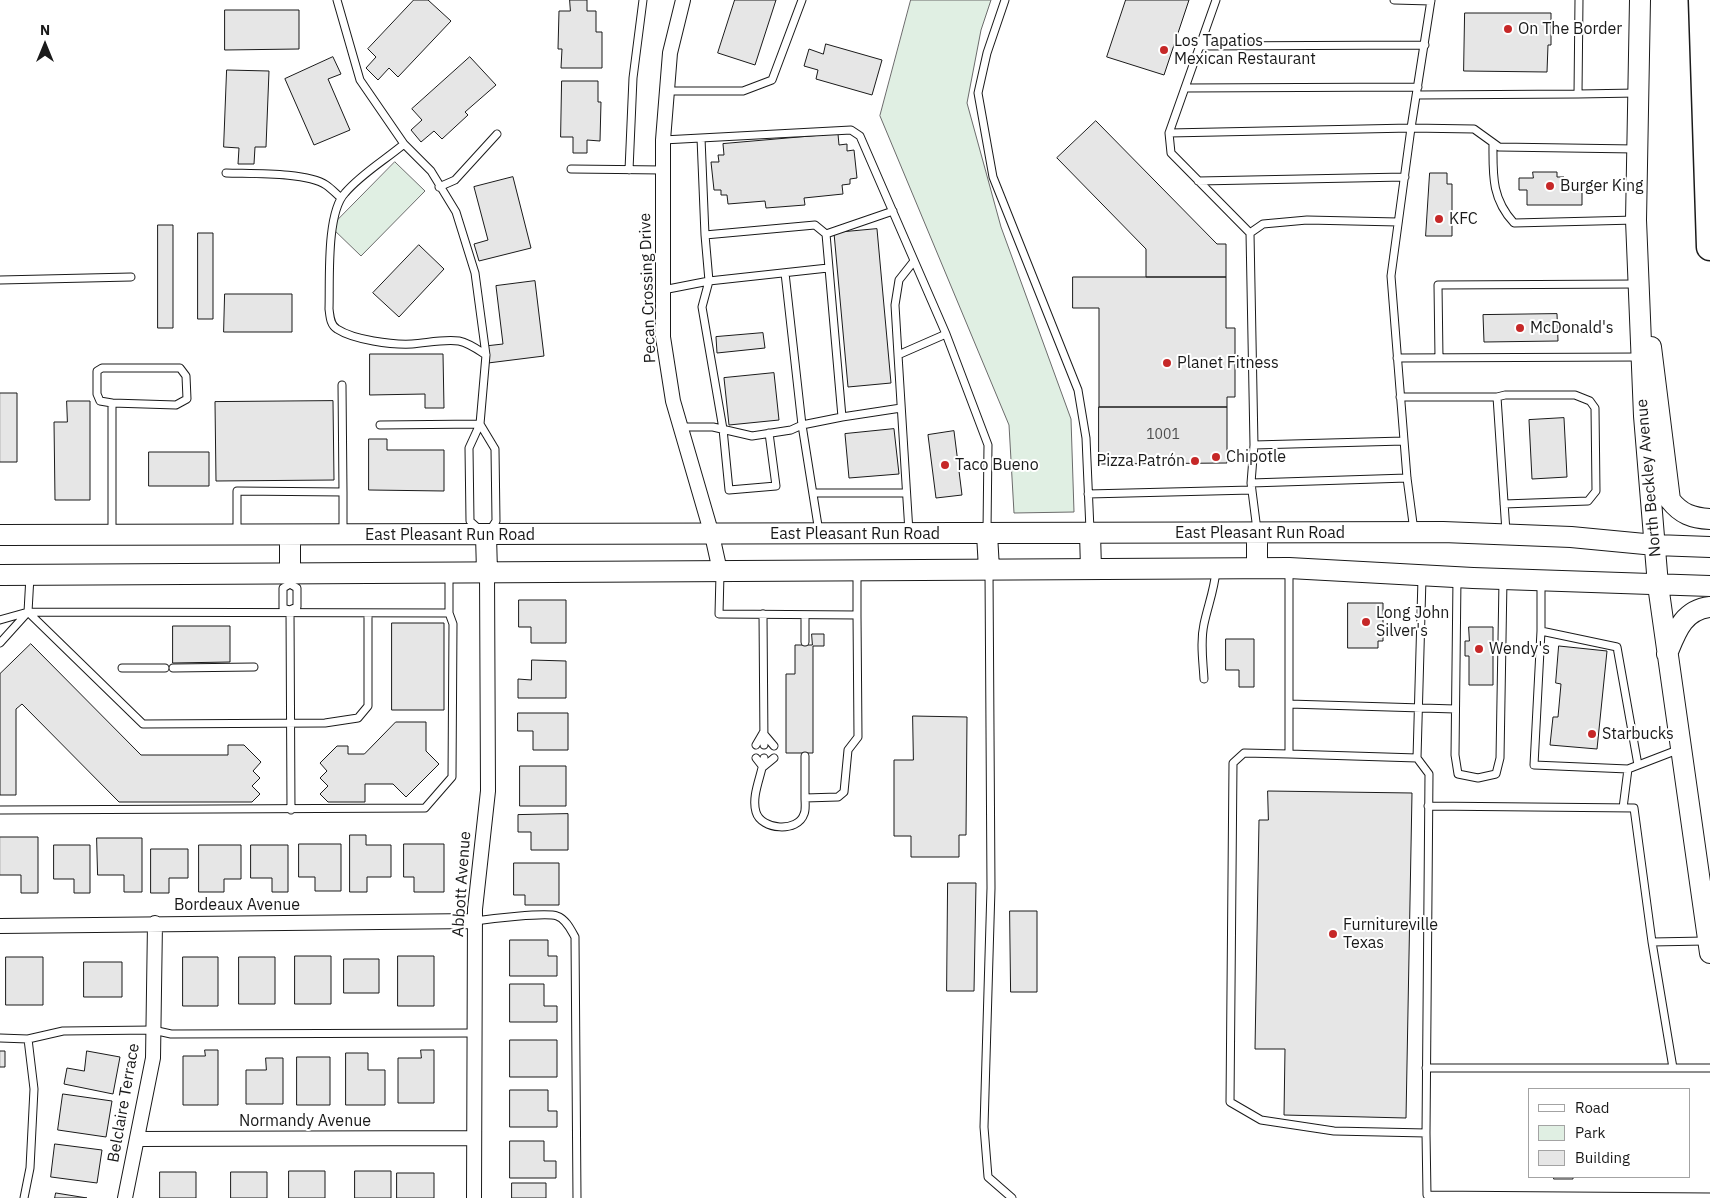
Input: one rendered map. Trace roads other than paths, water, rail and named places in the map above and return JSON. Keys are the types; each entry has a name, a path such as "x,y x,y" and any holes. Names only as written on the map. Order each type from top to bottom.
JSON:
{"highway":[{"path":"1702,0 1710,247"}],"main road":[{"name":"North Beckley Avenue","path":"1640,0 1636,149 1640,357 1658,585 1709,947"},
{"path":"1639,321 1652,349 1670,500 1678,510 1688,516 1710,519"},
{"name":"East Pleasant Run Road","path":"0,535 1414,534 1443,532 1571,537 1710,548"},
{"path":"1090,533 1091,569"},
{"path":"1257,533 1258,568"},
{"path":"987,534 989,569"},
{"path":"290,535 290,579"},
{"path":"486,535 487,572"},
{"path":"0,575 290,579 449,572 1289,568 1503,579 1710,586"},
{"path":"1667,654 1681,623 1702,610"}],"street":[{"name":"Pecan Crossing Drive","path":"683,0 670,52 663,140 663,337 671,392 712,535 720,571"},
{"name":"Abbott Avenue","path":"474,1198 475,921 488,792 487,572"},
{"name":"Bordeaux Avenue","path":"0,926 475,921"},
{"name":"Belclaire Terrace","path":"125,1198 153,1058 155,923"},
{"name":"Normandy Avenue","path":"137,1139 474,1138"}],"lane":[{"path":"337,0 360,80 404,144 431,171 456,212 475,273 486,355 480,424 469,448 470,520 486,535 496,521 495,449 480,424"},
{"path":"629,170 633,78 643,0"},
{"path":"667,91 744,91 772,80 802,0"},
{"path":"1005,0 987,53 978,93 993,177 1078,390 1086,438 1090,533"},
{"path":"1216,0 1169,133 1171,153 1250,234 1254,446 1252,486 1257,533"},
{"path":"1394,0 1431,0 1390,276 1407,478 1414,534"},
{"path":"1578,94 1579,0"},
{"path":"1199,46 1424,45"},
{"path":"1185,88 1578,94 1637,93"},
{"path":"1169,133 1412,128 1474,130 1499,147 1636,149"},
{"path":"663,140 851,130 860,136 946,334 988,445 987,534"},
{"path":"439,187 454,180 497,134"},
{"path":"701,138 705,235 710,281 702,307 723,429 729,490 776,486 769,433"},
{"path":"1493,143 1493,182 1502,210 1514,222 1636,220"},
{"path":"404,144 344,193 336,206 332,222 328,309 330,320 336,329 385,343 412,344 456,341 468,343 486,355"},
{"path":"571,169 663,170"},
{"path":"226,173 266,174 302,178 325,184 341,198"},
{"path":"1198,181 1405,177"},
{"path":"826,234 893,211"},
{"path":"1250,234 1263,224 1307,220 1398,222"},
{"path":"705,235 815,225 826,234 842,417"},
{"path":"909,534 895,306 899,280 914,261"},
{"path":"663,290 710,281 828,268"},
{"path":"785,273 802,425 820,535"},
{"path":"0,280 132,277"},
{"path":"1439,358 1438,285 1638,284"},
{"path":"898,356 946,334"},
{"path":"1397,358 1640,357"},
{"path":"102,368 180,368 186,376 187,399 176,405 112,403 100,401 98,394 98,371 102,368"},
{"path":"342,385 343,535"},
{"path":"1400,398 1497,398 1505,395 1575,395 1590,401 1595,408 1596,491 1588,501 1504,504"},
{"path":"1497,398 1506,535"},
{"path":"112,403 112,535"},
{"path":"680,427 723,429 752,436 791,430 802,425 842,417 901,408"},
{"path":"380,425 480,424"},
{"path":"1254,446 1404,441"},
{"path":"1088,494 1407,478"},
{"path":"237,535 237,491 343,492"},
{"path":"812,493 906,493"},
{"path":"1204,678 1202,641 1204,623 1214,592 1216,568"},
{"path":"1289,568 1289,754"},
{"path":"989,569 991,888 984,1127 988,1176 1012,1198"},
{"path":"805,798 838,797 844,792 848,750 858,737 857,570"},
{"path":"720,571 719,614 857,616"},
{"path":"0,810 425,808 452,777 453,624 449,613 449,572"},
{"path":"0,642 28,612 30,575"},
{"path":"1422,575 1417,758 1429,774 1426,1068 1427,1195 1710,1197"},
{"path":"1457,577 1454,755 1458,774 1478,778 1496,774 1500,758 1503,579"},
{"path":"290,579 297,588 297,607 290,612 283,608 283,588 290,579"},
{"path":"1541,580 1541,631 1534,765 1628,769 1682,748"},
{"path":"0,620 28,612 449,613"},
{"path":"28,612 143,724 290,725 326,723 358,718 368,706 368,613"},
{"path":"290,612 291,810"},
{"path":"763,614 764,745"},
{"path":"805,615 805,642"},
{"path":"1541,631 1617,647 1638,765"},
{"path":"122,668 254,667"},
{"path":"1289,704 1454,709"},
{"path":"756,745 763,733"},
{"path":"763,733 774,746"},
{"path":"1417,758 1244,753 1232,763 1230,1102 1261,1120 1334,1131 1426,1133"},
{"path":"764,758 754,803 756,814 761,821 772,826 786,826 798,822 804,814 805,756"},
{"path":"756,758 763,767"},
{"path":"763,767 774,758"},
{"path":"1623,808 1628,769"},
{"path":"1428,806 1634,808 1652,942 1673,1068"},
{"path":"475,921 498,917 557,916 567,924 575,937 577,1198"},
{"path":"1652,942 1709,947"},
{"path":"0,1038 28,1039 63,1031 153,1030 171,1034 474,1033"},
{"path":"24,1198 30,1168 34,1089 28,1039"},
{"path":"1426,1068 1710,1068"}],"place":[{"name":"On The Border","path":"1508,29"},
{"name":"Los Tapatios Mexican Restaurant","path":"1164,50"},
{"name":"Burger King","path":"1550,186"},
{"name":"KFC","path":"1439,219"},
{"name":"McDonald's","path":"1520,328"},
{"name":"Planet Fitness","path":"1167,363"},
{"name":"Chipotle","path":"1216,457"},
{"name":"Pizza Patrón","path":"1195,461"},
{"name":"Taco Bueno","path":"945,465"},
{"name":"Long John Silver's","path":"1366,622"},
{"name":"Wendy's","path":"1479,649"},
{"name":"Starbucks","path":"1592,734"},
{"name":"Furnitureville Texas","path":"1333,934"}]}
